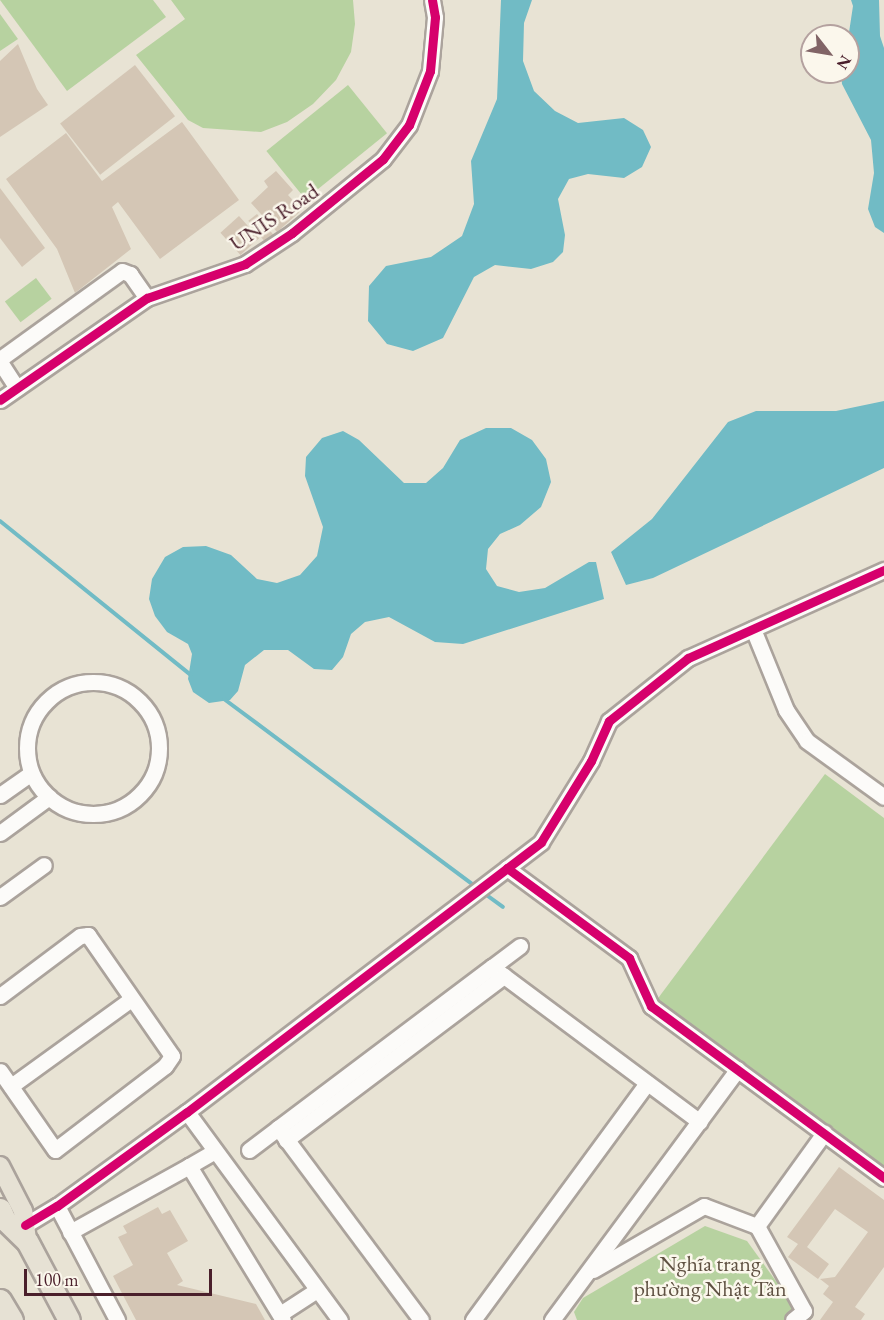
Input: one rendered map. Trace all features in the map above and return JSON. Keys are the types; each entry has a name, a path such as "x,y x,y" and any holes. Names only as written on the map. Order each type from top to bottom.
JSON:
{"highway":[{"path":"0,1209 5,1220 26,1233 71,1318"},
{"path":"0,1300 12,1320"}],"main road":[{"path":"0,1166 23,1211 26,1233"}],"street":[{"name":"UNIS Road","path":"0,400 147,298 245,264 301,226 383,159 410,125 430,71 435,17 432,0"},
{"path":"17,388 0,361 122,271 130,274 147,298"},
{"path":"26,1233 57,1206 187,1112 541,842 591,761 609,720 688,658 884,570"},
{"path":"753,629 786,710 807,741 884,797"},
{"path":"94,681 115,684 133,695 149,711 158,732 159,755 153,777 139,796 120,809 98,814 76,813 55,803 49,797 39,787 31,772 26,748 29,727 39,708 54,693 73,684 94,681"},
{"path":"0,795 31,772"},
{"path":"0,834 49,797"},
{"path":"0,897 44,865"},
{"path":"507,868 629,958 651,1006 884,1178"},
{"path":"0,996 84,935 90,937 172,1059 55,1150 0,1071"},
{"path":"249,1150 282,1134 395,1050 498,972 520,946"},
{"path":"498,972 700,1122"},
{"path":"11,1086 131,999"},
{"path":"557,1317 586,1274 738,1069"},
{"path":"473,1320 647,1083"},
{"path":"187,1112 339,1320"},
{"path":"758,1227 824,1133"},
{"path":"282,1134 421,1320"},
{"path":"70,1232 216,1151"},
{"path":"189,1166 281,1317 317,1290"},
{"path":"57,1206 117,1320"},
{"path":"586,1274 704,1206 758,1227 804,1311 793,1320"}],"green space":[{"path":"0,0 153,0 166,17 67,91"},
{"path":"171,0 353,0 355,24 351,52 336,80 313,104 287,122 261,132 203,128 188,120 136,55 185,19"},
{"path":"0,14 18,39 0,51"},
{"path":"348,85 387,133 305,199 266,151"},
{"path":"36,278 52,299 21,322 5,301"},
{"path":"825,774 884,818 884,1173 656,1001"},
{"name":"Nghĩa trang phường Nhật Tân","path":"705,1226 747,1241 796,1309 784,1320 577,1320 574,1312 583,1298"}],"water":[{"path":"501,0 532,0 524,23 523,61 534,91 555,111 578,123 624,118 643,130 651,147 642,167 624,178 588,174 569,179 558,199 565,235 563,252 553,262 531,269 495,265 474,277 443,338 413,351 387,344 368,321 369,286 386,266 431,257 462,236 474,204 471,161 497,99"},
{"path":"851,0 879,0 880,36 884,48 884,233 875,227 868,209 874,173 871,140 842,84 860,84 860,24 850,24 853,6"},
{"path":"884,401 884,468 653,578 626,585 611,552 652,519 728,422 756,411 836,411"},
{"path":"486,428 511,428 532,440 546,459 551,482 541,507 520,525 500,534 488,549 486,569 497,586 519,592 545,588 589,562 596,562 604,599 463,644 435,642 389,617 365,622 351,634 343,657 332,670 314,669 288,650 264,650 245,665 238,691 230,700 209,703 193,692 188,679 192,654 188,644 167,632 155,616 149,599 152,579 165,557 183,547 206,546 231,555 257,579 277,583 300,575 317,556 323,527 305,476 306,457 322,438 343,431 359,440 404,483 426,483 443,468 460,440"}],"building":[{"path":"18,44 37,89 48,105 0,137 0,61"},
{"path":"135,65 175,116 100,175 60,123"},
{"path":"182,122 239,200 160,259 118,202 112,207 131,249 75,293 57,249 6,179 66,133 102,181"},
{"path":"276,171 293,190 288,195 302,210 277,232 251,203 268,187 264,181"},
{"path":"0,188 45,248 22,267 0,238"},
{"path":"257,214 274,236 266,243 248,221"},
{"path":"239,216 259,238 240,255 220,233"},
{"path":"839,1167 884,1200 884,1267 855,1307 865,1314 861,1320 820,1320 833,1302 823,1294 829,1286 820,1279 835,1277 868,1232 835,1209 807,1247 829,1264 818,1279 788,1257 798,1244 787,1237"},
{"path":"158,1207 162,1214 170,1210 188,1241 167,1253 183,1281 177,1285 256,1304 265,1320 136,1320 113,1276 133,1265 118,1237 127,1233 123,1226"}],"waterway":[{"path":"0,521 191,675"},
{"path":"224,699 475,886"},
{"path":"481,891 503,907"}],"cycle path":[{"path":"0,400 147,298 245,264 292,233 383,159 409,125 430,71 435,17 432,0"},
{"path":"25,1225 57,1206 187,1112 541,842 591,761 609,721 688,658 884,570"},
{"path":"507,868 629,958 651,1006 884,1178"}]}
